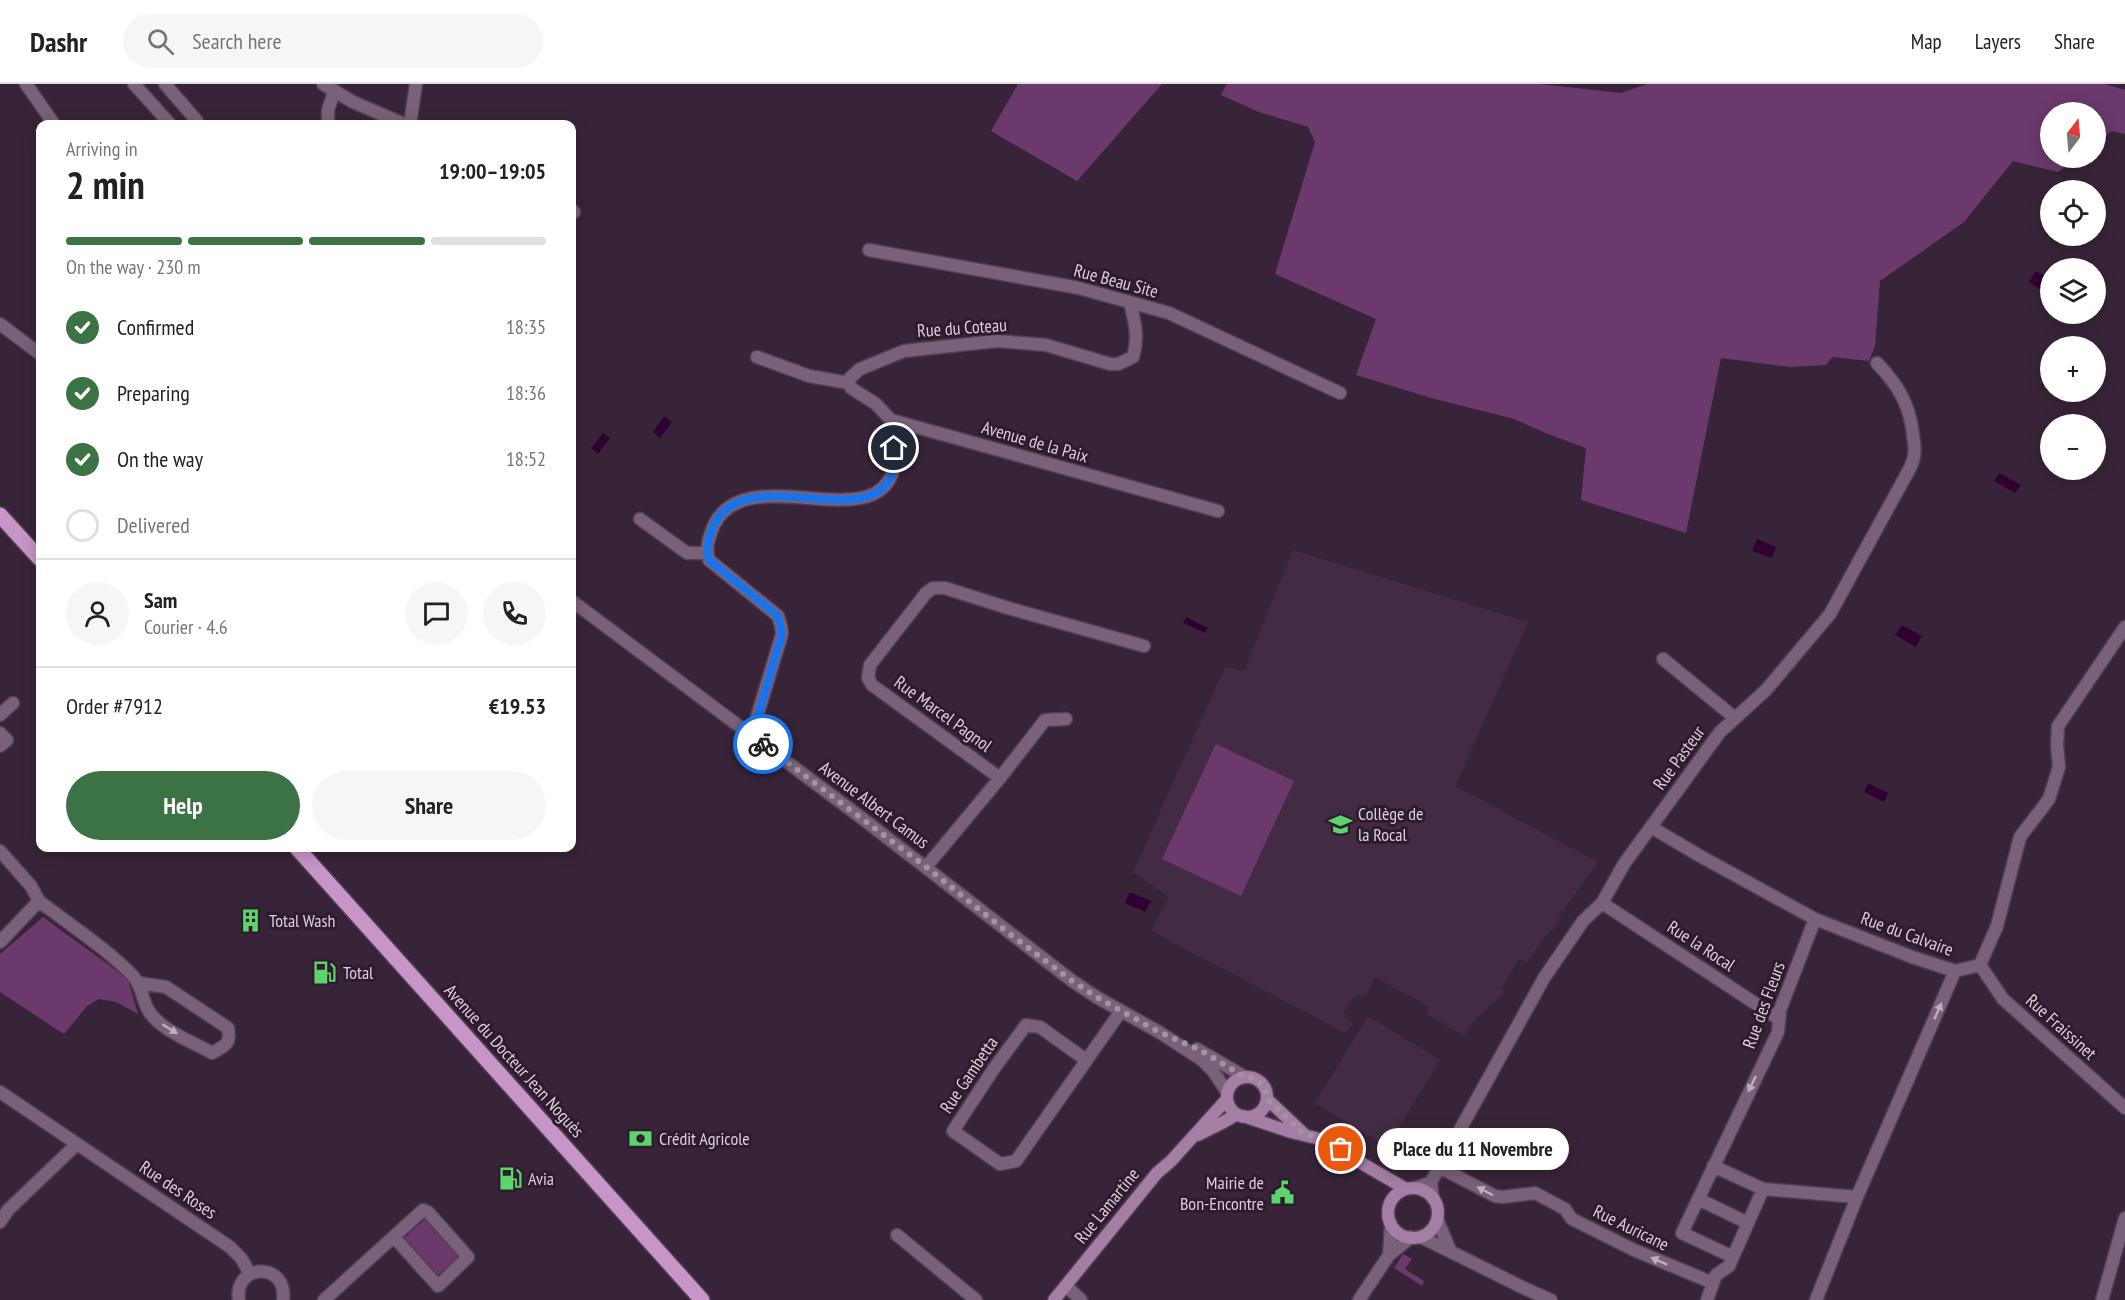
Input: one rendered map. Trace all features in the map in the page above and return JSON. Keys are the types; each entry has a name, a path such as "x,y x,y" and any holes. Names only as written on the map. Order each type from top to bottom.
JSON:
{"main road":[{"path":"0,514 36,555"},
{"name":"Avenue du Docteur Jean Noguès","path":"301,852 702,1300"}],"street":[{"path":"26,84 51,120"},
{"path":"134,84 166,120"},
{"path":"165,84 196,120"},
{"path":"323,84 334,92 395,120"},
{"path":"411,120 416,84"},
{"path":"328,120 328,110 334,92"},
{"name":"Rue Beau Site","path":"869,250 1079,288 1169,313 1340,393"},
{"name":"Rue du Coteau","path":"850,383 860,369 904,351 996,341 1046,345 1102,362 1118,364 1132,357 1137,345 1136,326 1130,303"},
{"path":"0,324 36,351"},
{"path":"757,357 809,376 850,383"},
{"name":"Rue Pasteur","path":"1431,1182 1544,978 1583,921 1602,903 1624,864 1720,732 1766,690 1830,614 1916,456 1912,421 1907,404 1897,386 1877,363"},
{"name":"Avenue de la Paix","path":"850,383 876,404 891,420 1218,511"},
{"path":"752,736 782,634 781,626 778,616 709,560 706,553 709,535 717,520 729,506 744,499 772,496 860,499 874,495 886,483 893,470 891,420"},
{"path":"640,519 687,553 706,553"},
{"name":"Rue Marcel Pagnol","path":"926,867 1000,778 873,685 868,678 870,665 926,592 933,588 945,588 1144,646"},
{"name":"Avenue Albert Camus","path":"576,605 926,867 1071,980 1202,1060 1213,1071 1227,1095"},
{"path":"1955,971 1980,965 1997,926 2020,837 2049,799 2060,767 2057,745 2058,726 2125,627"},
{"path":"1663,659 1735,718"},
{"path":"0,715 13,703"},
{"path":"1000,778 1045,720 1066,719"},
{"path":"0,733 7,741 0,746"},
{"name":"Rue du Calvaire","path":"1651,827 1815,919 1912,957 1955,971 1857,1197 1816,1300"},
{"path":"0,851 31,886 39,902 89,939 139,983 151,1014 166,1027 212,1053 226,1045 230,1038 228,1028 166,987 139,983"},
{"path":"0,942 39,902"},
{"name":"Rue la Rocal","path":"1602,903 1778,1026"},
{"name":"Rue des Fleurs","path":"1733,1257 1682,1233 1778,1026 1780,1010 1815,919"},
{"name":"Rue Fraissinet","path":"1980,965 2003,999 2125,1108"},
{"name":"Rue Gambetta","path":"1086,1060 1040,1028 1026,1025 953,1131 1000,1164 1016,1161 1121,1011"},
{"name":"Avenue Albert Camus","path":"1159,1032 1200,1050 1245,1077"},
{"path":"1240,1115 1248,1117 1258,1113 1265,1105 1267,1099 1265,1089 1257,1079 1245,1077 1234,1082 1227,1095 1228,1105 1240,1115 1329,1143 1375,1172 1411,1189 1423,1191 1433,1199"},
{"name":"Rue des Roses","path":"0,1092 231,1247 241,1258 250,1274"},
{"name":"Rue Lamartine","path":"1054,1300 1156,1173 1171,1161 1227,1095"},
{"path":"1267,1099 1304,1134"},
{"name":"Rue Lamartine","path":"1191,1138 1240,1115"},
{"path":"0,1222 8,1210 77,1144"},
{"path":"1713,1166 1763,1189 1857,1197"},
{"name":"Rue Auricane","path":"1439,1167 1495,1196 1535,1193 1565,1209 1572,1219 1671,1267 1713,1283"},
{"path":"1375,1172 1391,1203"},
{"path":"1359,1300 1389,1255 1434,1227 1438,1210 1433,1199 1431,1182 1399,1192 1391,1203 1388,1213 1391,1224 1389,1255"},
{"path":"1707,1300 1716,1275 1729,1266 1763,1189"},
{"path":"1698,1198 1748,1223"},
{"path":"324,1300 420,1211 426,1211 468,1257 438,1286 394,1237"},
{"path":"2102,1300 2125,1218"},
{"path":"1437,1219 1450,1250"},
{"path":"1391,1224 1398,1233 1450,1250 1551,1300"},
{"path":"897,1235 976,1300"},
{"path":"239,1300 240,1285 250,1274 264,1271 278,1278 282,1284 284,1300"},
{"path":"1066,1286 1081,1300"}],"shaded area":[{"path":"1018,84 1162,84 1077,181 991,131"},
{"path":"1227,84 1540,84 1621,93 1647,84 2105,84 2125,90 2125,134 2112,131 2106,136 2106,102 2040,102 2040,168 2013,161 1964,222 1880,281 1875,346 1869,361 1832,357 1826,365 1790,367 1721,358 1686,533 1581,500 1586,448 1514,419 1431,398 1356,375 1376,319 1275,274 1315,142 1308,127 1259,112 1221,95"},
{"path":"2042,168 2063,168 2058,172"},
{"path":"2036,271 2040,274 2040,289 2029,282"},
{"path":"664,416 672,422 660,438 653,432"},
{"path":"603,433 610,438 598,454 591,448"},
{"path":"1999,473 2021,485 2015,493 1994,481"},
{"path":"1757,539 1776,547 1772,558 1752,551"},
{"name":"Collège de la Rocal","path":"1293,550 1528,622 1455,786 1598,862 1559,916 1559,924 1546,935 1527,962 1519,959 1501,989 1505,992 1472,1022 1465,1036 1426,1014 1429,1007 1375,977 1366,996 1354,996 1343,1014 1353,1024 1345,1033 1151,931 1169,897 1133,872 1225,667 1244,671"},
{"path":"1186,617 1208,628 1205,633 1183,623"},
{"path":"1902,625 1922,636 1916,647 1895,635"},
{"path":"1216,744 1294,781 1241,896 1162,859"},
{"path":"1868,783 1888,793 1884,802 1864,792"},
{"path":"1130,892 1151,901 1145,912 1125,903"},
{"path":"43,917 128,979 138,1014 116,1002 99,999 87,1006 64,1034 0,992 0,954"},
{"path":"1368,1016 1440,1060 1387,1147 1315,1103"},
{"path":"425,1219 459,1257 437,1276 404,1238"},
{"path":"1403,1254 1412,1259 1405,1269 1424,1281 1422,1286 1394,1268"}],"way so far":[{"path":"763,744 1071,980 1159,1032 1200,1050 1245,1077 1257,1079 1265,1089 1267,1099 1304,1134 1320,1138 1341,1149"}],"place":[{"name":"Collège de la Rocal","path":"1340,824"},
{"name":"Total Wash","path":"251,921"},
{"name":"Total","path":"325,973"},
{"name":"Crédit Agricole","path":"641,1139"},
{"name":"Place du 11 Novembre","path":"1341,1149"},
{"name":"Avia","path":"510,1179"},
{"name":"Mairie de Bon-Encontre","path":"1282,1193"}],"route":[{"path":"763,744 752,736 782,634 781,626 778,616 709,560 706,553 709,535 717,520 729,506 744,499 772,496 860,499 874,495 886,483 893,470 894,448"}]}
